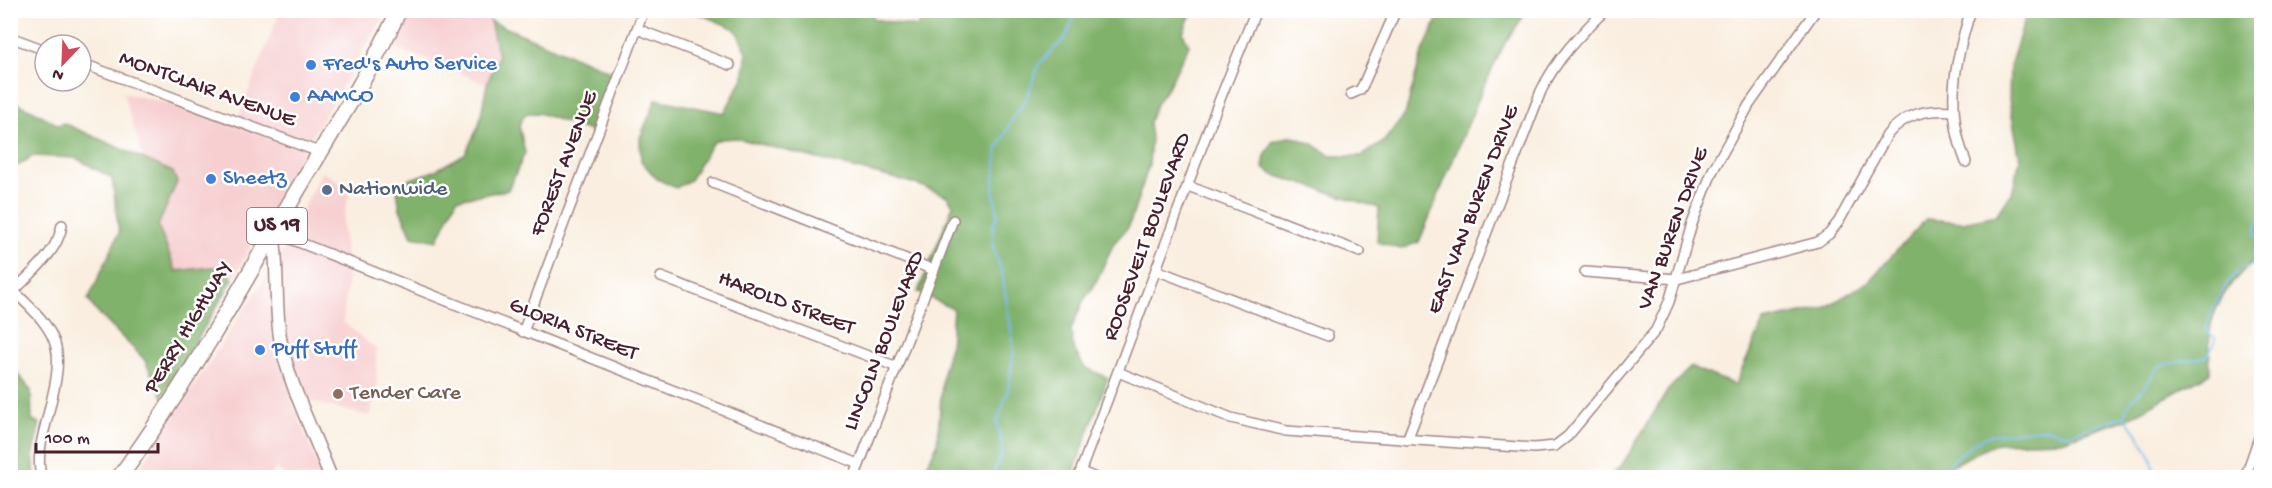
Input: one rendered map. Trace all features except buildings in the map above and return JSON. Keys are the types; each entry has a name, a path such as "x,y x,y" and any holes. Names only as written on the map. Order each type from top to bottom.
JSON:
{"main road":[{"name":"PERRY HIGHWAY","path":"119,477 192,369 320,152 399,10"}],"street":[{"name":"FOREST AVENUE","path":"523,332 644,10"},
{"name":"ROOSEVELT BOULEVARD","path":"1079,475 1257,10"},
{"path":"1351,94 1360,90 1363,85 1396,10"},
{"name":"EAST VAN BUREN DRIVE","path":"1407,440 1541,91 1569,46 1605,10"},
{"name":"VAN BUREN DRIVE","path":"1407,440 1540,448 1555,446 1568,436 1656,330 1677,279 1700,200 1730,137 1756,94 1816,10"},
{"path":"1966,162 1956,133 1953,111 1961,48 1971,10"},
{"path":"637,29 730,65"},
{"path":"10,37 33,46"},
{"name":"MONTCLAIR AVENUE","path":"93,67 320,152"},
{"path":"1585,272 1677,279 1795,249 1825,238 1839,221 1892,129 1914,114 1953,111"},
{"path":"713,183 934,270"},
{"path":"1188,186 1360,252"},
{"name":"LINCOLN BOULEVARD","path":"854,477 953,220"},
{"path":"41,477 39,453 57,372 58,351 44,320 12,290 55,247 62,225"},
{"path":"273,232 277,260 277,315 284,352 294,387 331,477"},
{"name":"GLORIA STREET","path":"273,232 859,464"},
{"path":"1156,270 1328,336"},
{"name":"HAROLD STREET","path":"661,277 897,367"},
{"path":"1118,372 1231,418 1261,426 1301,433 1407,440"},
{"path":"2245,477 2262,429"},
{"path":"1079,475 1096,477"}],"shaded area":[{"path":"280,11 387,11 301,155 233,279 221,266 176,271 158,226 177,182 173,172 144,160 123,93 238,118"},
{"path":"412,11 488,11 498,56 487,84 394,47"},
{"path":"322,171 350,189 342,226 349,269 343,322 376,349 377,391 369,416 290,397 323,477 287,477 276,468 269,477 133,478 287,245"}],"green space":[{"path":"2028,10 2261,11 2261,259 2256,258 2241,273 2228,288 2218,305 2210,331 2210,373 2127,419 2062,441 1997,443 1956,463 1934,477 1609,477 1622,465 1668,390 1691,367 1735,385 1764,321 1825,308 1868,282 1926,219 1963,222 1996,215 2012,193 2020,159 2009,100 2010,66"},
{"path":"693,11 871,11 874,19 917,27 924,11 1192,11 1183,33 1189,45 1168,87 1157,102 1149,122 1151,138 1149,165 1129,226 1114,243 1094,286 1083,301 1071,330 1073,347 1084,367 1108,378 1072,477 921,477 937,445 943,372 950,346 953,309 918,292 953,205 947,196 916,184 736,138 720,139 712,143 690,180 676,188 657,179 641,161 640,138 656,99 724,113 743,78 747,52 735,29"},
{"path":"1441,11 1527,11 1505,43 1483,88 1419,242 1401,249 1377,242 1379,208 1274,175 1263,168 1265,156 1272,142 1291,136 1313,144 1331,156 1362,156 1383,142 1405,115 1421,56"},
{"path":"490,21 614,73 593,132 539,113 525,114 519,125 525,153 508,190 457,199 437,241 412,236 400,209 396,184 434,171 465,154 479,125 487,84 498,56"},
{"path":"11,101 58,125 64,123 173,172 177,182 158,226 176,271 221,266 233,279 163,397 144,359 88,300 119,233 112,178 76,158 33,156 11,170"},
{"path":"11,364 31,391 32,421 40,423 33,453 35,477 11,477"}],"waterway":[{"path":"991,478 1000,458 1002,445 997,423 1008,391 1014,349 1002,273 993,248 993,225 998,214 993,189 998,148 1017,111 1025,102 1039,64 1065,38 1073,20 1074,10"},
{"path":"2262,214 2255,231 2256,235 2262,237"},
{"path":"2155,478 2149,452 2125,416 2127,407 2161,365 2206,357 2215,343 2215,338 2207,331 2208,324 2224,290 2239,271 2262,262"},
{"path":"1933,478 1974,442 1991,435 2047,428 2062,434 2072,434 2124,416"}],"place":[{"name":"Fred's Auto Service","path":"311,65"},
{"name":"AAMCO","path":"295,97"},
{"name":"Sheetz","path":"211,179"},
{"name":"Nationwide","path":"327,190"},
{"name":"Puff Stuff","path":"260,350"},
{"name":"Tender Care","path":"338,394"}]}
